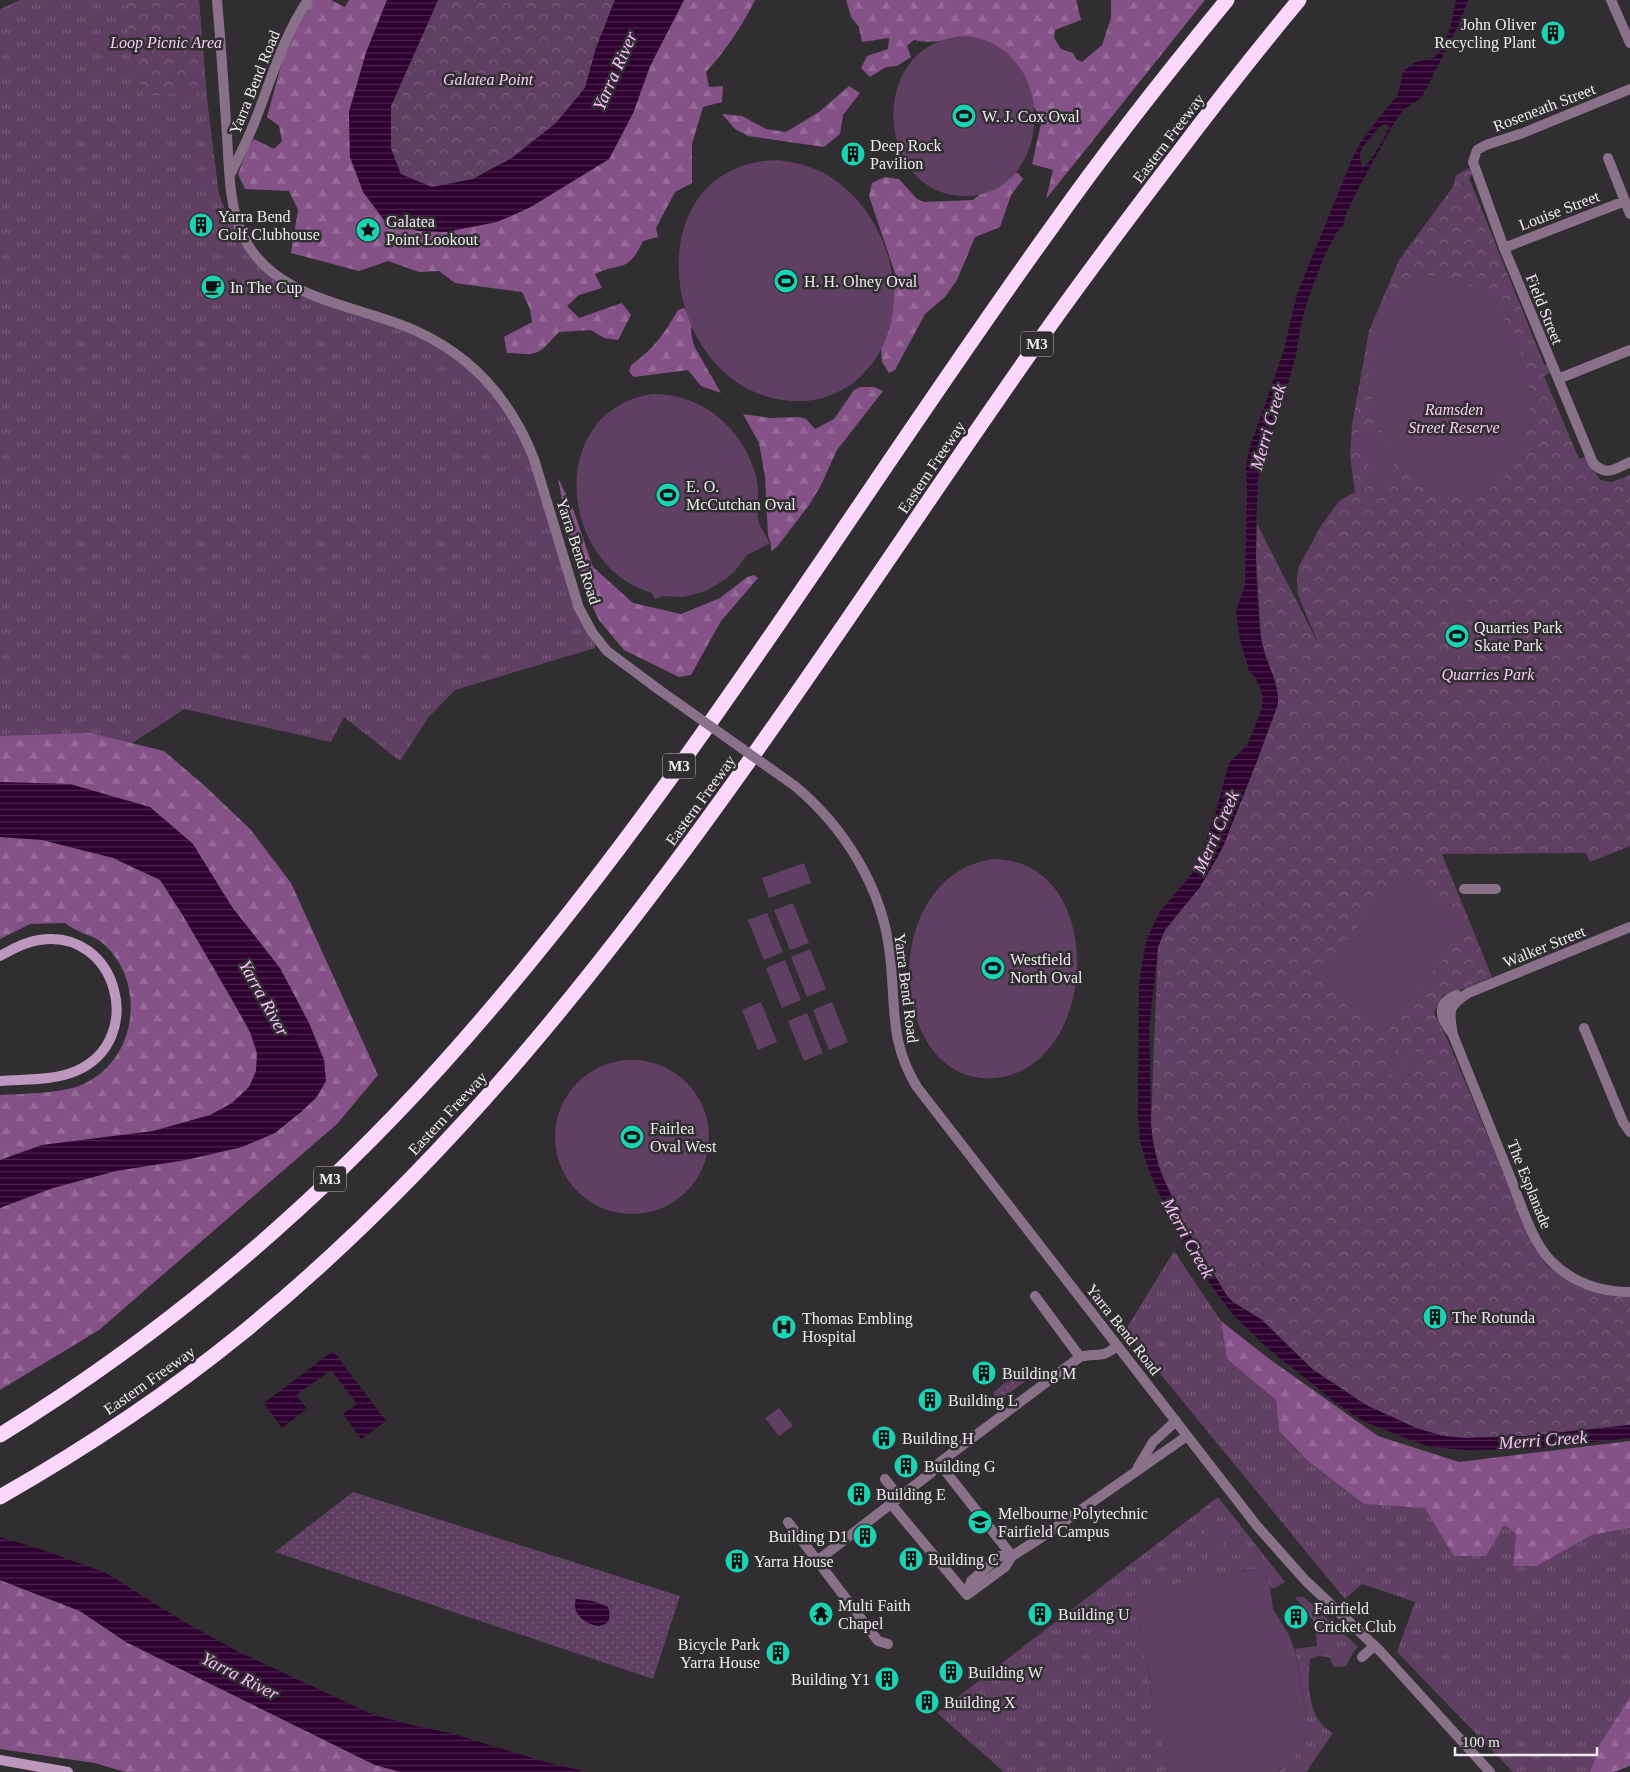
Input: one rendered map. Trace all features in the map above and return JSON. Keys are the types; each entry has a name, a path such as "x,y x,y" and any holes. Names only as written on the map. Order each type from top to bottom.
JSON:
{"highway":[{"name":"M3","path":"0,1435 94,1374 142,1340 253,1250 301,1207 387,1123 476,1026 543,945 617,850 750,665 1053,224 1153,92 1227,0"},
{"name":"Eastern Freeway","path":"0,1497 106,1432 156,1398 244,1332 351,1236 402,1187 451,1136 518,1061 583,983 668,874 792,701 1020,367 1076,289 1229,86 1300,0"}],"main road":[{"path":"0,956 19,945 38,940 58,939 76,944 92,955 106,970 113,983 117,1006 115,1026 109,1040 98,1055 83,1068 56,1076 0,1080"},
{"path":"0,1760 68,1772"}],"street":[{"name":"Yarra Bend Road","path":"217,0 230,176 242,235 259,262 286,283 301,290 412,329 430,338 466,361 497,392 510,410 534,459 579,608 592,632 607,651 795,786 817,807 840,835 859,863 881,912 890,953 897,1041 904,1064 923,1095 1257,1526 1305,1580 1374,1646 1490,1772"},
{"name":"Yarra Bend Road","path":"230,176 253,126 276,62 300,12 308,0"},
{"path":"1611,0 1630,43"},
{"name":"Roseneath Street","path":"1474,157 1477,150 1486,145 1523,133 1630,89"},
{"name":"Field Street","path":"1474,157 1472,162 1475,172 1504,248 1593,463 1599,469 1611,471 1630,462"},
{"path":"1608,158 1630,214"},
{"name":"Louise Street","path":"1504,248 1624,201"},
{"path":"1558,379 1630,350"},
{"path":"1464,890 1496,889"},
{"name":"Walker Street","path":"1446,1007 1451,997 1468,993 1630,927"},
{"name":"The Esplanade","path":"1446,1007 1442,1017 1453,1035 1525,1214 1544,1253 1558,1267 1578,1281 1598,1289 1630,1292"},
{"path":"1584,1028 1623,1122 1630,1132"},
{"path":"1035,1296 1080,1357"},
{"path":"817,1561 932,1472 939,1463 1080,1357 1090,1354 1099,1355 1107,1353 1117,1346"},
{"path":"1137,1470 1153,1442 1176,1421"},
{"path":"886,1479 895,1492 893,1502 967,1595 971,1581 1000,1556 1012,1556 1042,1537 1187,1436"},
{"path":"939,1463 1012,1556"},
{"path":"788,1522 878,1641 888,1644"},
{"path":"1362,1657 1374,1646"}],"green space":[{"path":"20,0 199,0 207,99 219,195 236,229 273,274 412,329 466,361 518,424 592,632 595,648 455,690 428,718 400,761 344,717 331,742 184,709 70,784 0,782 0,9"},
{"name":"Loop Picnic Area","path":"126,0 199,0 207,99 199,99 198,90 145,97 130,55"},
{"path":"311,0 331,0 345,7 349,0 387,0 366,53 349,112 350,157 529,208 609,159 633,113 650,66 684,0 755,0 733,38 706,72 709,87 723,86 722,102 703,107 692,144 692,183 675,192 656,228 658,237 643,241 628,263 595,274 602,288 579,295 567,306 579,318 622,303 631,315 618,340 604,338 591,330 559,332 542,350 532,354 507,353 504,337 532,322 530,309 522,292 455,283 439,271 419,272 388,261 359,271 291,253 298,210 289,191 245,189 238,174 248,148 254,139 274,149 282,141 279,126 267,117 293,21"},
{"name":"Galatea Point","path":"438,0 615,0 596,48 585,88 556,123 512,158 473,179 432,187 401,174 391,149 391,106"},
{"path":"846,0 1076,0 1081,20 1055,30 1054,38 1061,49 1073,53 1076,59 1082,62 1102,45 1111,18 1111,0 1205,0 1046,199 1053,170 1032,164 1042,119 1025,94 1025,76 1005,59 973,42 965,40 927,42 914,40 907,46 911,57 897,66 886,67 870,77 861,68 867,56 888,49 889,38 862,42 859,27 851,17"},
{"name":"W. J. Cox Oval","path":"968,36 999,47 1020,67 1032,94 1034,122 1028,150 1014,174 992,191 962,196 932,188 911,169 898,144 893,115 898,86 912,61 935,43"},
{"path":"849,86 860,93 843,115 840,134 824,147 748,136 735,129 722,114 742,116 766,129 786,132 819,112"},
{"name":"H. H. Olney Oval","path":"778,160 801,164 822,172 835,180 856,198 872,221 885,246 892,273 894,300 890,327 879,353 862,375 850,385 843,390 820,399 804,401 756,393 718,366 693,328 680,284 681,240 697,200 729,172"},
{"path":"1469,168 1472,174 1469,178 1544,364 1548,366 1551,372 1544,376 1579,459 1586,457 1600,480 1612,482 1630,475 1630,846 1590,862 1586,853 1442,854 1492,977 1443,995 1434,1013 1449,1043 1533,1245 1547,1266 1579,1287 1617,1296 1630,1296 1630,1425 1526,1436 1465,1438 1443,1436 1416,1428 1366,1405 1312,1369 1262,1320 1233,1302 1227,1296 1211,1271 1167,1187 1157,1157 1151,1124 1158,947 1165,929 1200,887 1222,849 1278,704 1274,678 1261,636 1256,557 1257,524 1319,645 1298,595 1297,577 1299,566 1321,526 1339,501 1355,492 1350,456 1352,425 1369,331 1399,260 1453,187 1456,175"},
{"path":"1018,173 1023,179 1011,195 1000,227 975,237 957,280 945,297 925,314 895,370 889,373 882,362 881,348 897,279 869,196 872,183 885,177 899,179 917,199 924,202 973,200 1005,174"},
{"name":"Ramsden Street Reserve","path":"1430,275 1458,280 1482,294 1502,314 1516,340 1525,368 1530,397 1528,426 1521,452 1513,467 1502,480 1488,490 1472,495 1437,491 1408,470 1386,438 1372,398 1368,358 1375,320 1396,291"},
{"path":"684,308 692,319 691,333 694,346 721,393 701,386 688,370 634,377 629,372 631,365 658,340 678,310"},
{"path":"860,387 874,387 883,391 837,450 820,487 809,505 777,547 771,551 768,535 765,476 759,443 743,414 771,418 799,417 806,419 815,429 834,419 854,390"},
{"name":"E. O. McCutchan Oval","path":"652,394 670,395 688,400 718,417 731,429 750,459 756,476 758,519 770,543 747,555 735,571 726,579 706,591 683,597 663,596 655,599 652,593 621,577 597,553 582,523 577,490 580,457 594,428 617,406"},
{"path":"1376,425 1398,476 1377,485 1355,434"},
{"path":"558,478 573,509 593,567 633,603 681,614 720,598 747,577 754,575 758,578 721,621 691,675 679,677 624,650 599,620 584,589 570,544"},
{"name":"Quarries Park Skate Park","path":"1455,594 1464,595 1463,600 1467,600 1466,609 1471,609 1471,617 1465,618 1462,654 1458,654 1456,678 1458,678 1457,688 1468,689 1466,694 1448,692 1450,667 1448,666"},
{"path":"90,733 164,751 206,787 251,830 291,883 378,1075 337,1124 99,1330 0,1390 0,1095 59,1091 76,1087 96,1077 112,1062 123,1044 129,1024 131,1003 127,982 119,962 105,945 65,923 30,924 0,939 0,736"},
{"name":"Westfield North Oval","path":"992,859 1030,868 1057,892 1072,925 1077,965 1071,1004 1055,1040 1030,1066 995,1078 959,1072 933,1050 916,1018 910,979 913,939 928,902 954,874"},
{"path":"804,863 811,883 769,898 762,878"},
{"path":"1405,868 1469,926 1385,1032 1317,977"},
{"path":"793,903 809,943 790,950 774,910"},
{"path":"767,913 783,952 764,960 748,920"},
{"path":"810,949 826,989 807,997 791,957"},
{"path":"785,960 801,1000 782,1008 766,968"},
{"path":"761,1002 777,1042 758,1050 742,1010"},
{"path":"832,1002 848,1042 829,1050 813,1010"},
{"path":"807,1013 823,1053 804,1061 788,1021"},
{"path":"1391,1039 1404,1071 1392,1077 1378,1044"},
{"path":"1413,1046 1423,1068 1408,1076 1398,1053"},
{"name":"Fairlea Oval West","path":"632,1060 647,1061 662,1066 687,1082 703,1107 708,1122 708,1152 703,1167 687,1192 662,1208 647,1213 632,1214 617,1213 602,1208 577,1192 561,1167 556,1152 555,1137 556,1122 561,1107 577,1082 602,1066 617,1061"},
{"path":"1174,1251 1221,1321 1227,1359 1276,1400 1279,1431 1308,1461 1364,1504 1425,1508 1504,1525 1516,1534 1513,1565 1537,1566 1592,1535 1630,1528 1630,1697 1600,1744 1590,1772 1513,1772 1397,1652 1415,1602 1362,1584 1345,1599 1125,1331"},
{"path":"1221,1321 1268,1358 1378,1436 1459,1462 1630,1441 1630,1528 1592,1535 1537,1566 1513,1566 1516,1534 1504,1525 1486,1556 1454,1556 1425,1508 1364,1504 1308,1461 1279,1431 1276,1400 1227,1359"},
{"path":"1020,1369 1028,1379 999,1401 993,1393"},
{"path":"779,1408 793,1426 779,1436 765,1418"},
{"path":"353,1492 680,1596 653,1679 275,1552"},
{"path":"1218,1497 1285,1582 1274,1589 1270,1587 1265,1569 1254,1569 1191,1580 1155,1590 1137,1619 1144,1643 1152,1697 1169,1760 1180,1772 1004,1772 937,1713"},
{"path":"1221,1528 1226,1565 1209,1568 1204,1530"},
{"path":"1254,1569 1265,1569 1273,1609 1289,1635 1295,1651 1308,1733 1293,1758 1276,1772 1180,1772 1169,1760 1162,1744 1152,1697 1144,1643 1132,1595 1191,1580"},
{"path":"0,1580 80,1611 126,1642 375,1765 401,1772 125,1772 95,1763 0,1749"},
{"path":"1295,1597 1304,1597 1358,1647 1346,1666 1334,1667 1329,1657 1319,1656 1310,1659 1309,1690 1314,1711 1318,1720 1333,1733 1306,1772 1276,1772 1281,1769 1307,1718 1295,1649 1317,1646 1315,1623"},
{"path":"1630,1697 1630,1766 1614,1772 1590,1772 1600,1744"}],"water":[{"name":"Yarra River","path":"387,0 438,0 391,106 391,149 401,174 432,187 473,179 512,158 556,123 585,88 596,48 615,0 684,0 650,66 633,113 609,159 529,208 497,222 446,232 418,231 384,220 363,192 350,157 349,112 366,53"},
{"name":"Merri Creek","path":"1456,0 1468,0 1459,24 1421,98 1403,110 1394,123 1354,197 1345,216 1344,224 1337,232 1324,257 1308,299 1301,324 1296,355 1279,416 1263,452 1259,467 1257,509 1257,596 1261,638 1274,678 1278,704 1222,849 1200,887 1165,930 1158,947 1149,1028 1151,1124 1153,1144 1159,1168 1184,1224 1227,1296 1233,1302 1262,1320 1312,1369 1366,1405 1416,1428 1443,1436 1465,1438 1526,1436 1630,1425 1630,1438 1536,1449 1466,1450 1430,1447 1405,1438 1363,1421 1335,1402 1271,1351 1233,1315 1197,1266 1174,1227 1148,1168 1140,1141 1138,1114 1139,983 1146,941 1160,911 1191,875 1200,857 1214,818 1229,763 1248,744 1262,708 1263,699 1260,687 1249,671 1240,640 1236,611 1245,585 1246,465 1249,450 1284,350 1297,294 1353,157 1362,140 1398,94 1403,72 1414,63 1435,57 1442,49 1450,29","holes":["1385,124 1389,126 1378,148 1363,168 1360,153 1364,146 1380,127"]},
{"name":"Yarra River","path":"0,782 70,784 150,807 193,844 232,907 280,968 309,1023 324,1060 326,1081 316,1098 275,1133 242,1147 186,1160 116,1171 53,1188 0,1208 0,1160 42,1145 153,1131 210,1115 232,1103 249,1087 256,1071 257,1053 250,1032 231,998 160,880 113,858 42,840 0,837"},
{"path":"333,1351 386,1421 361,1439 343,1414 357,1404 331,1370 296,1395 307,1409 282,1428 264,1403"},
{"name":"Yarra River","path":"0,1537 43,1550 106,1573 186,1623 237,1651 371,1714 454,1734 545,1762 587,1772 401,1772 375,1765 126,1642 80,1611 0,1580"},
{"path":"576,1599 593,1601 608,1607 609,1617 606,1623 600,1626 585,1621 575,1608"}],"place":[{"name":"John Oliver Recycling Plant","path":"1553,33"},
{"name":"W. J. Cox Oval","path":"964,116"},
{"name":"Deep Rock Pavilion","path":"853,154"},
{"name":"Yarra Bend Golf Clubhouse","path":"201,225"},
{"name":"Galatea Point Lookout","path":"368,230"},
{"name":"H. H. Olney Oval","path":"786,281"},
{"name":"In The Cup","path":"213,287"},
{"name":"E. O. McCutchan Oval","path":"668,495"},
{"name":"Quarries Park Skate Park","path":"1457,636"},
{"name":"Westfield North Oval","path":"993,968"},
{"name":"Fairlea Oval West","path":"632,1137"},
{"name":"The Rotunda","path":"1435,1317"},
{"name":"Thomas Embling Hospital","path":"784,1327"},
{"name":"Building M","path":"984,1373"},
{"name":"Building L","path":"930,1400"},
{"name":"Building H","path":"884,1438"},
{"name":"Building G","path":"906,1466"},
{"name":"Building E","path":"859,1494"},
{"name":"Melbourne Polytechnic Fairfield Campus","path":"980,1522"},
{"name":"Building D1","path":"865,1536"},
{"name":"Building C","path":"911,1559"},
{"name":"Yarra House","path":"737,1561"},
{"name":"Multi Faith Chapel","path":"821,1614"},
{"name":"Building U","path":"1040,1614"},
{"name":"Fairfield Cricket Club","path":"1296,1617"},
{"name":"Bicycle Park Yarra House","path":"778,1653"},
{"name":"Building W","path":"951,1672"},
{"name":"Building Y1","path":"887,1679"},
{"name":"Building X","path":"927,1702"}],"park label":[{"name":"Quarries Park","path":"1488,674"}]}
